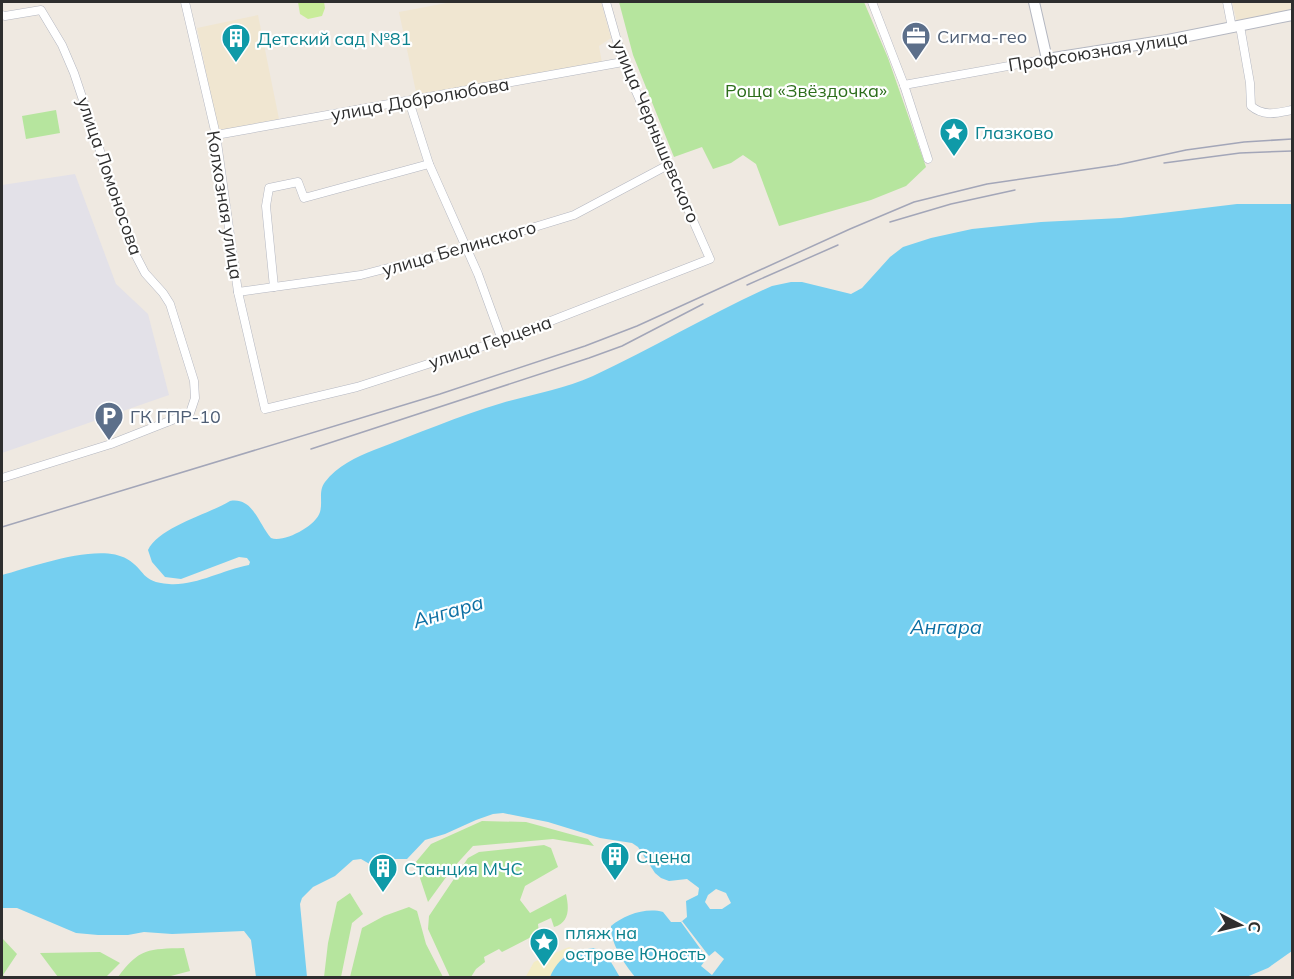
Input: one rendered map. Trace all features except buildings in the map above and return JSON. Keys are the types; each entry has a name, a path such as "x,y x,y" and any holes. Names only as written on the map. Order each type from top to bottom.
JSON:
{"street":[{"name":"Колхозная улица","path":"185,2 216,135 238,292 265,409"},
{"name":"улица Чернышевского","path":"606,2 623,62 710,259"},
{"path":"872,2 904,85 928,159"},
{"path":"1034,2 1047,59"},
{"path":"1227,2 1236,27 1250,83 1251,106 1258,112 1266,114 1293,110"},
{"name":"улица Ломоносова","path":"2,15 41,10 62,45 91,121 133,250 145,273 170,304 194,381 195,398 190,413 111,444 2,478"},
{"name":"Профсоюзная улица","path":"904,85 1293,15"},
{"name":"улица Добролюбова","path":"216,135 623,62"},
{"path":"409,101 429,164 478,274 502,340"},
{"path":"274,287 266,206 269,188 298,182 304,198 429,164"},
{"name":"улица Белинского","path":"238,292 361,275 466,248 574,215 668,165"},
{"name":"улица Герцена","path":"265,409 357,387 502,340 710,259"}],"shaded area":[{"path":"452,2 601,2 611,38 599,46 602,63 432,94 416,92 399,12"},
{"path":"1232,2 1292,2 1292,10 1237,22"},
{"path":"258,15 279,119 218,131 197,28"},
{"path":"75,174 116,284 148,314 169,395 2,453 2,185"}],"green space":[{"path":"298,2 324,2 325,8 322,16 308,19 300,14"},
{"name":"Роща «Звёздочка»","path":"619,2 864,2 888,58 926,167 906,186 871,200 779,226 756,164 743,155 731,163 713,169 702,147 674,157 633,55"},
{"path":"56,110 60,133 26,139 22,116"},
{"path":"482,821 526,822 588,839 594,846 553,839 473,846 452,869 428,902 415,863 431,844"},
{"path":"544,845 551,848 558,867 525,886 520,900 530,913 566,894 568,909 566,918 554,927 551,918 538,924 539,933 502,952 499,949 484,957 485,962 476,969 471,977 450,977 428,929 429,916 468,858 479,852"},
{"path":"350,893 363,914 352,923 341,977 324,977 328,943 337,902"},
{"path":"409,907 417,911 426,944 443,977 350,977 362,928 384,916"},
{"path":"2,938 17,954 3,975 6,977 2,977"},
{"path":"184,948 190,971 167,977 118,977 125,967 139,955 153,950"},
{"path":"100,952 120,963 106,977 58,977 40,953"}],"sand":[{"name":"пляж на острове Юность","path":"569,947 575,950 563,957 550,977 525,978 534,962"}],"water":[{"name":"Ангара","path":"1237,204 1292,204 1292,951 1268,968 1244,978 635,977 616,947 611,926 622,918 643,911 663,912 671,922 681,922 687,917 686,901 698,895 699,888 687,879 669,881 661,878 655,873 638,847 632,843 600,838 548,822 503,813 493,814 425,840 407,859 392,859 373,866 361,859 353,860 335,876 313,887 302,898 300,904 307,977 256,977 251,940 244,931 172,934 144,932 128,935 76,933 17,908 2,908 2,575 47,562 83,554 100,553 115,554 127,559 153,581 169,584 189,583 249,565 247,558 239,557 181,579 165,577 152,562 148,550 162,534 230,501 238,501 250,507 271,538 291,536 306,528 317,517 321,508 322,489 325,482 335,471 354,459 502,403 582,381 772,286 802,282 851,294 862,288 890,257 903,247 931,238 972,229 1041,222 1121,218","holes":["716,889 726,893 731,903 722,909 710,909 705,902 708,895"]},
{"path":"593,948 606,956 620,977 550,977 562,959 578,951"}],"pier":[{"path":"682,921 709,956 715,951 724,959 712,975 701,966 707,958"}],"railway":[{"path":"2,527 440,394 585,346 637,326 914,202 987,184 1117,165 1186,150 1244,142 1292,139"},
{"path":"1164,163 1240,153 1292,151"},
{"path":"890,222 951,204 1015,190"},
{"path":"747,285 838,245"},
{"path":"311,449 622,346 703,304"}],"place":[{"name":"Сигма-гео","path":"916,62"},
{"name":"Детский сад №81","path":"236,64"},
{"name":"Глазково","path":"954,158"},
{"name":"ГК ГПР-10","path":"109,442"},
{"name":"Сцена","path":"615,882"},
{"name":"Станция МЧС","path":"383,894"},
{"name":"пляж на острове Юность","path":"544,968"}]}
